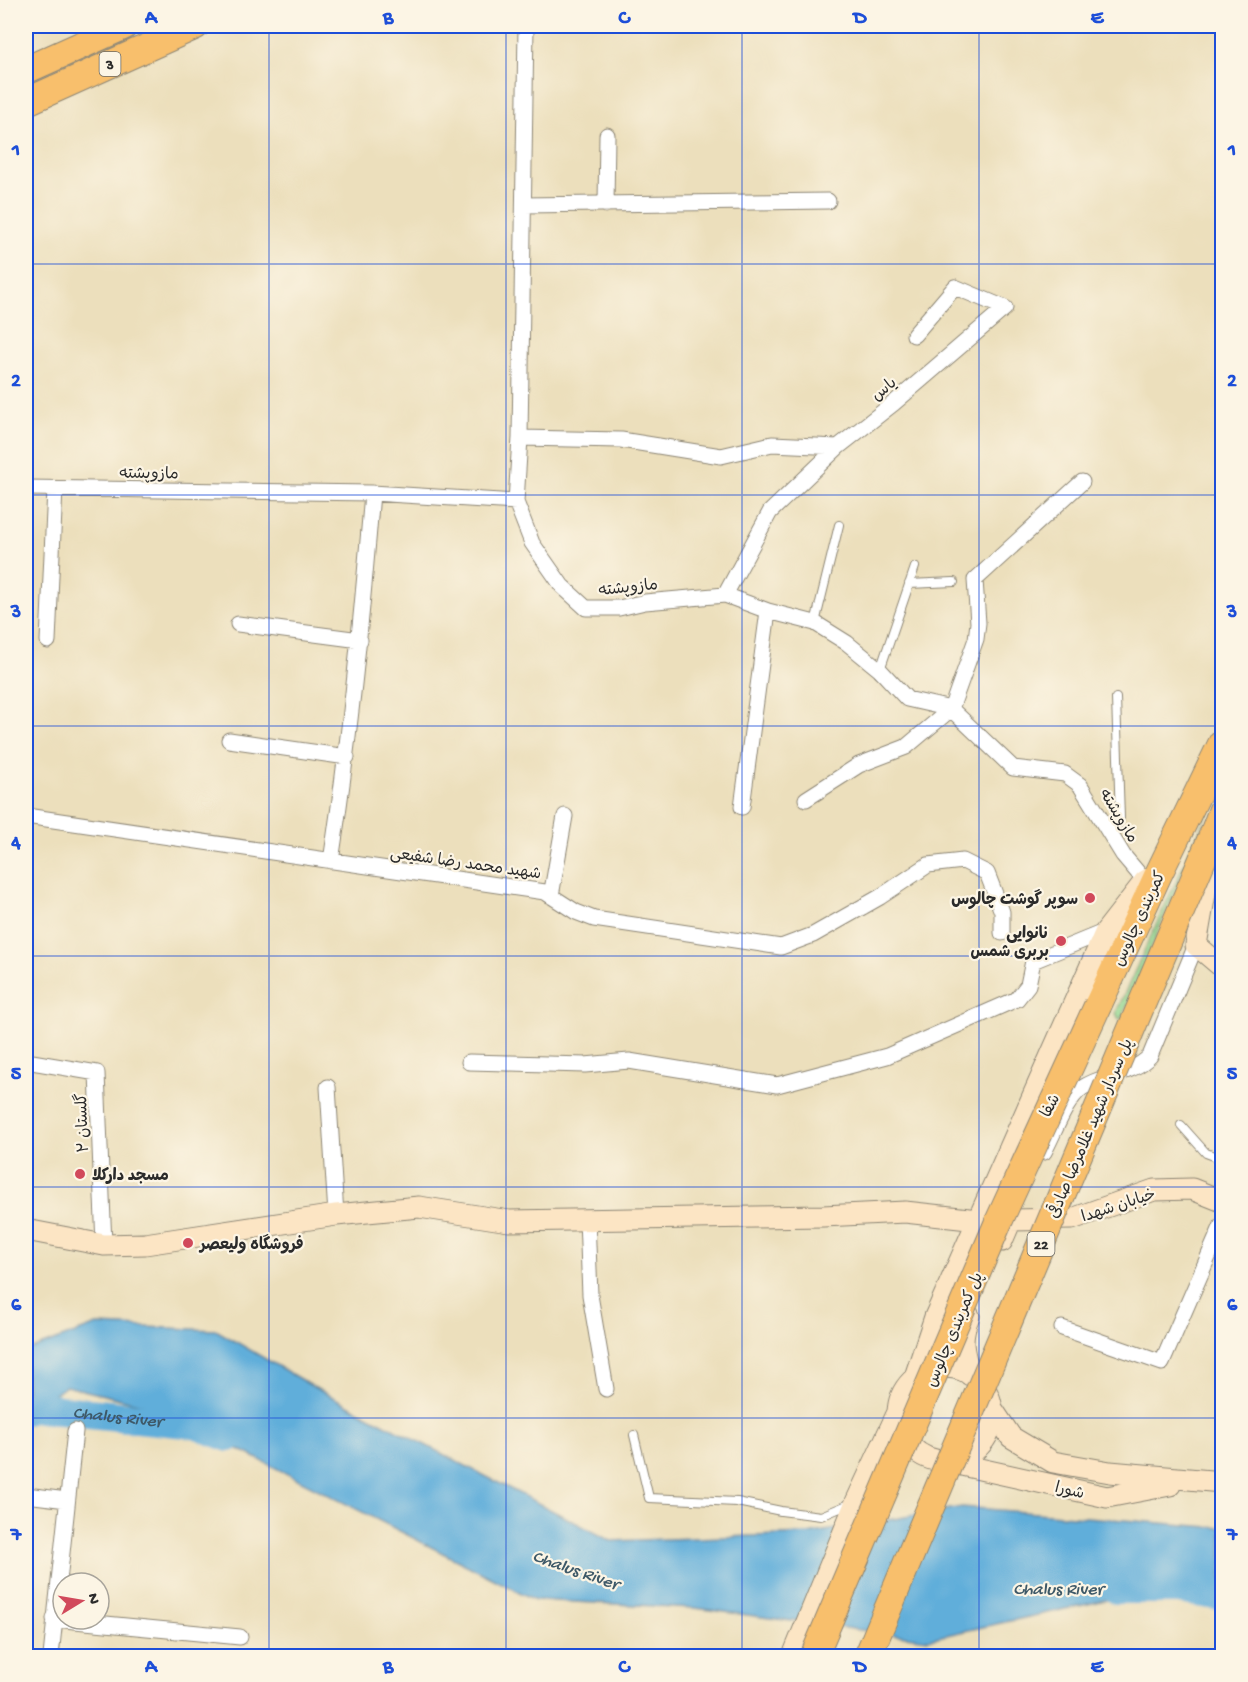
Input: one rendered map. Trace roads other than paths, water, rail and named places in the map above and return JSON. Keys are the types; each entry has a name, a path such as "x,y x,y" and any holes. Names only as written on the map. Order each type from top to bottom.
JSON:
{"highway":[{"name":"3","path":"26,70 124,26"},
{"name":"3","path":"26,102 195,26"},
{"name":"کمربندی چالوس","path":"1098,1005 1152,878 1179,832 1222,743"},
{"path":"1179,832 1212,802 1222,785"},
{"name":"پل سردار شهید غلامرضا صادقی","path":"868,1656 1220,826"},
{"name":"پل کمربندی چالوس","path":"800,1655 1098,1005"}],"street":[{"path":"516,502 520,438 526,26"},
{"path":"925,26 938,26"},
{"path":"606,205 607,135"},
{"path":"524,205 828,201"},
{"name":"یاس","path":"725,595 770,512 838,447 894,403 1005,308 955,287 914,335"},
{"path":"520,438 621,440 721,456 772,444 838,447"},
{"path":"806,799 859,765 906,747 951,709 976,639 978,623 975,580 1082,482"},
{"name":"مازوپشته","path":"26,488 372,493 516,502 532,543 562,586 586,608 619,608 645,602 725,595 768,612 815,622 847,643 880,670 908,699 951,709 1013,768 1065,774 1080,785 1123,855 1152,878"},
{"path":"48,641 55,489"},
{"path":"331,861 347,757 360,640 372,493"},
{"path":"742,807 768,612"},
{"path":"238,624 360,640"},
{"path":"229,740 347,757"},
{"name":"شهید محمد رضا شفیعی","path":"26,816 545,892 576,912 594,919 781,946 822,930 880,897 928,865 963,861 987,873 1002,912 1002,933"},
{"path":"551,896 565,816"},
{"path":"1220,826 1196,945 1222,968"},
{"path":"800,1655 837,1548 856,1502 897,1412 903,1393 915,1377 935,1317 1106,932 1152,878"},
{"path":"469,1062 585,1065 628,1061 777,1085 887,1056 1017,999 1028,985 1033,961 1106,932"},
{"name":"شفا","path":"1011,1220 1072,1097 1095,1082 1131,1071 1143,1064 1150,1056 1196,945"},
{"name":"گلستان ۲","path":"26,1061 97,1073 104,1245"},
{"path":"328,1087 336,1215"},
{"name":"خیابان شهدا","path":"1011,1220 1072,1219 1154,1190 1192,1189 1222,1201"},
{"path":"26,1230 104,1245 145,1244 336,1215 419,1207 509,1221 823,1216 905,1212 978,1220"},
{"path":"587,1220 590,1295 606,1389"},
{"path":"970,1375 963,1352 962,1332 1011,1220"},
{"path":"1062,1328 1162,1363 1222,1225"},
{"path":"935,1317 935,1328 942,1336 952,1338 962,1332"},
{"path":"897,1412 901,1431 912,1448 928,1458 947,1462 966,1457 982,1444 990,1427 992,1407 984,1389 970,1375 952,1367 933,1369 915,1377"},
{"name":"شورا","path":"992,1407 1011,1437 1053,1462 1110,1472 1222,1482"},
{"path":"59,1571 75,1431"},
{"name":"شورا","path":"947,1462 1107,1497 1194,1480"},
{"path":"26,1495 67,1500"},
{"path":"111,1625 240,1637"},
{"path":"51,1656 53,1631"}],"lane":[{"path":"815,622 839,525"},
{"path":"880,670 915,567"},
{"path":"909,584 954,582"},
{"path":"1112,838 1120,818 1116,698"},
{"path":"1181,1125 1206,1153 1222,1159"},
{"path":"634,1435 649,1498 737,1502 821,1516 856,1502"}],"water":[{"path":"97,1325 216,1330 317,1389 611,1541 808,1534 962,1507 1222,1528 1222,1585 1192,1581 928,1639 695,1608 535,1600 158,1408 66,1386 26,1416 26,1351"}],"waterway":[{"name":"Chalus River","path":"26,1410 31,1407 195,1424 229,1437"},
{"name":"Chalus River","path":"1116,1589 1178,1589 1222,1596"}],"place":[{"name":"سوپر گوشت چالوس","path":"1090,898"},
{"name":"نانوایی بربری شمس","path":"1061,941"},
{"name":"مسجد دارکلا","path":"80,1174"},
{"name":"فروشگاه ولیعصر","path":"188,1243"}]}
